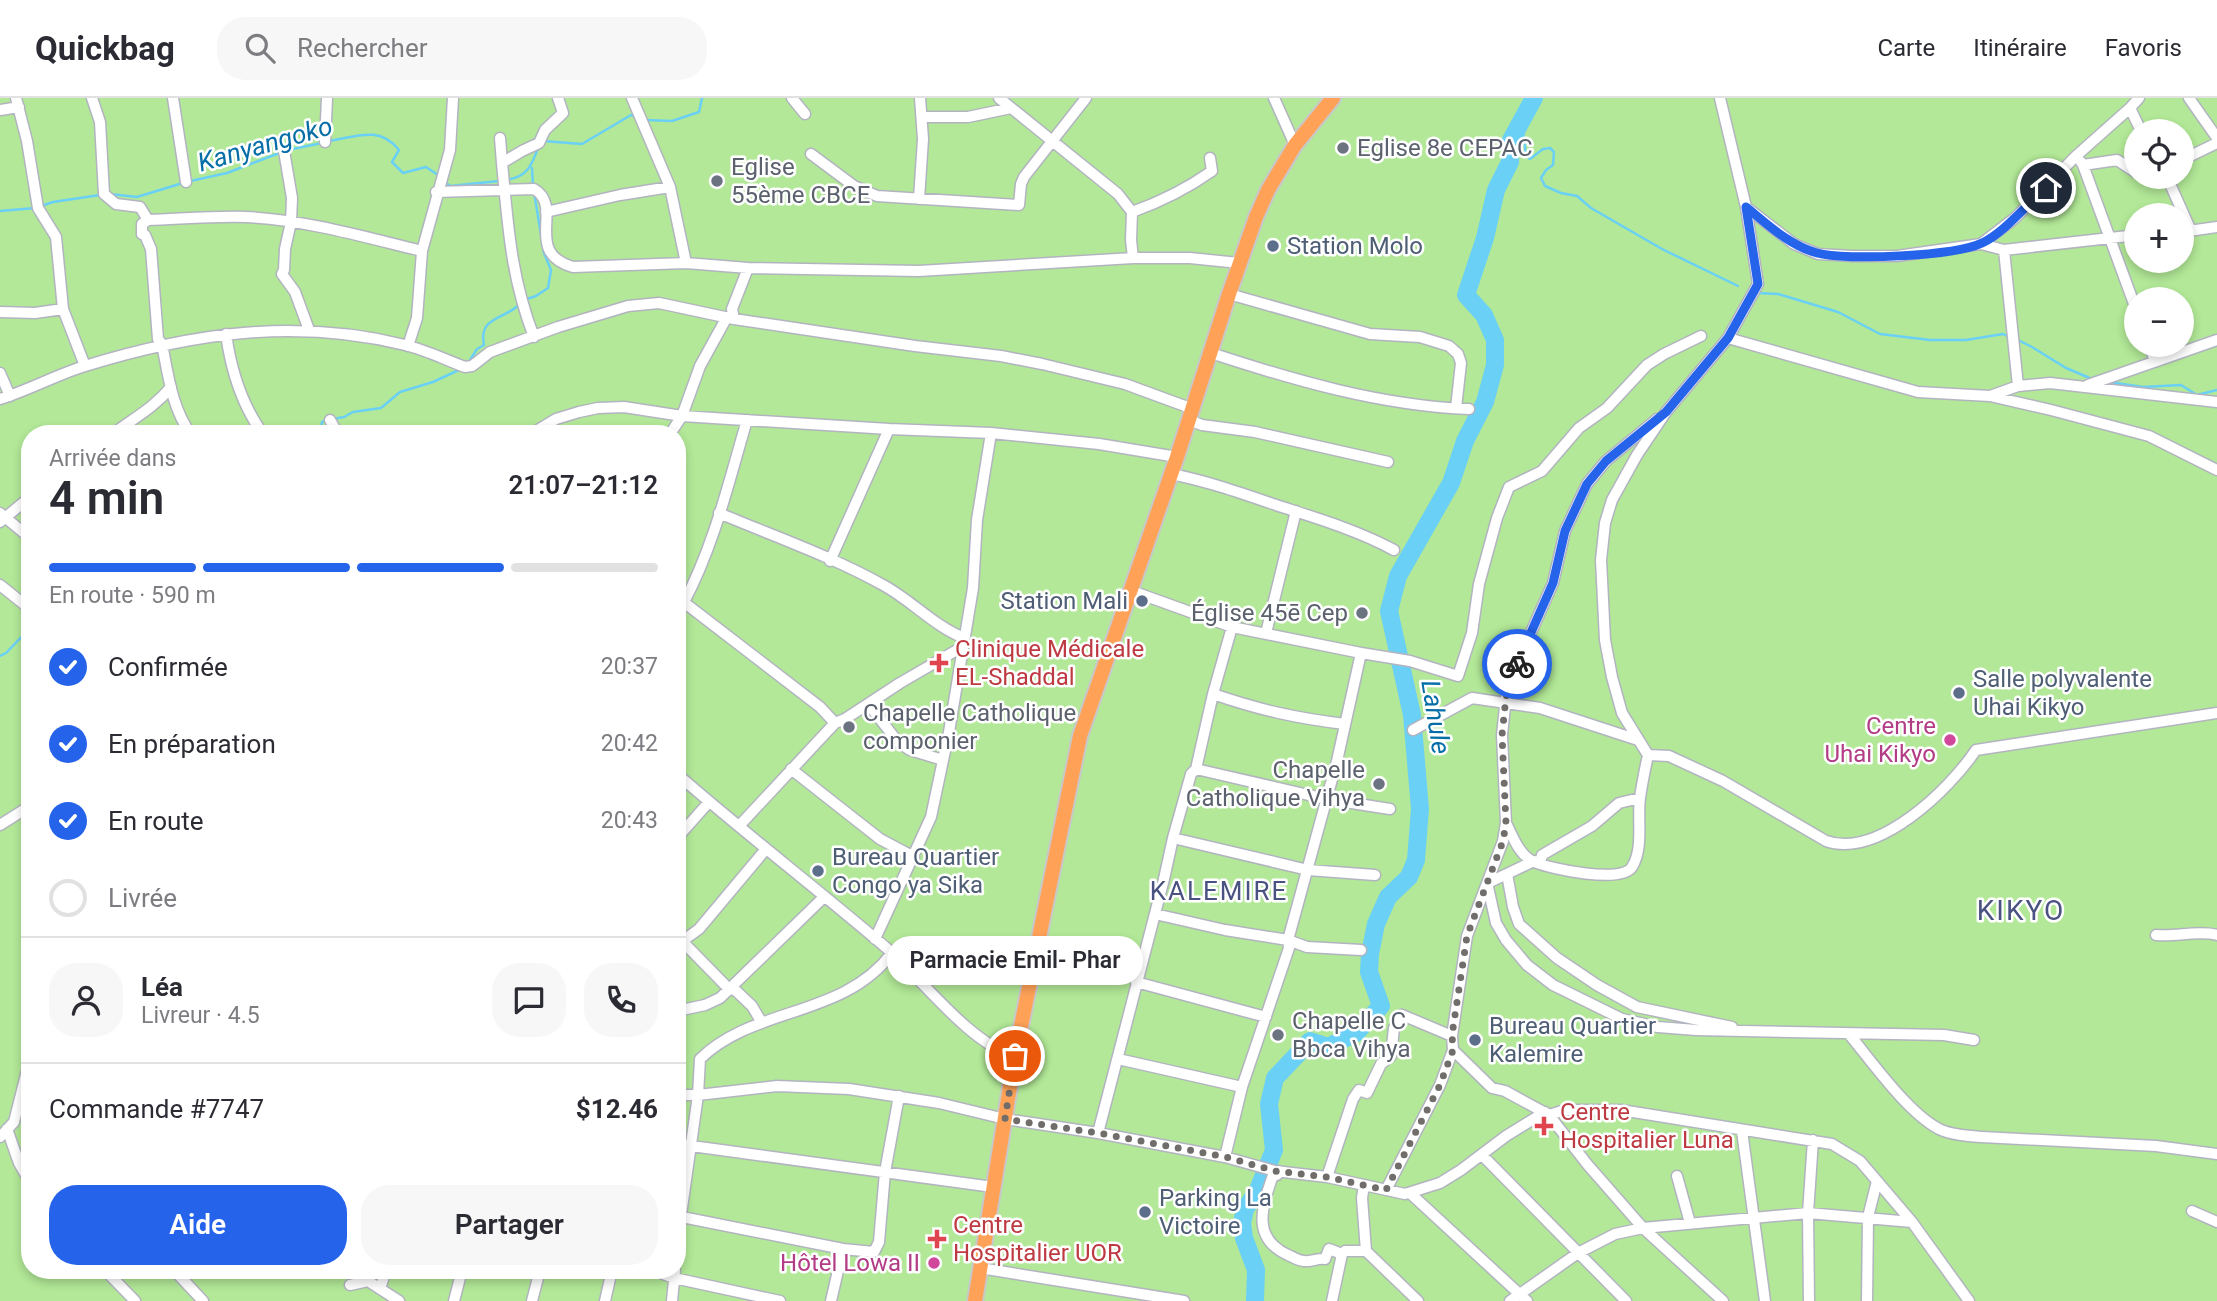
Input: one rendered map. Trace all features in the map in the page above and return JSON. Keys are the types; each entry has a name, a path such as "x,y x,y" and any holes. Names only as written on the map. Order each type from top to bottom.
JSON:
{"highway":[{"path":"975,1301 1015,1056 1080,736 1177,457 1239,263 1268,190 1295,145 1332,98"}],"street":[{"path":"92,98 100,122 104,194 116,204 140,207 148,220"},
{"path":"173,98 186,182"},
{"path":"325,142 327,98"},
{"path":"408,346 416,318 422,251 436,192 450,150 453,98"},
{"path":"502,163 539,143 545,130 563,113 558,98"},
{"path":"632,98 670,187 686,263"},
{"path":"792,98 806,114"},
{"path":"919,199 922,117 920,98"},
{"path":"999,98 1118,194 1132,212 1133,258"},
{"path":"811,154 864,192 889,198 1019,205 1024,177 1086,98"},
{"path":"1274,98 1295,145"},
{"path":"1506,823 1522,853 1537,862 1588,874 1622,876 1632,869 1637,851 1640,798 1648,755 1622,713 1605,640 1601,560 1605,523 1612,500 1637,455 1666,412 1728,338 1758,284 1746,207 1720,98"},
{"path":"1981,244 2015,218 2079,160 2139,98"},
{"path":"2189,98 2217,140 2194,153"},
{"path":"0,110 18,103 38,208 56,237 63,309 85,366"},
{"path":"922,117 968,117 1011,108"},
{"path":"2130,108 2135,119"},
{"path":"500,138 512,263 523,308 534,337"},
{"path":"284,151 292,198 291,222 282,274 295,292 309,330"},
{"path":"1132,212 1152,205 1212,171 1210,159"},
{"path":"2079,160 2117,160 2124,165"},
{"path":"2079,160 2128,287"},
{"path":"546,212 670,187"},
{"path":"436,192 535,191 546,212 548,250 560,263 573,267 686,263 748,268 919,271 1133,258 1190,258 1239,263"},
{"path":"1746,207 1794,244 1818,254 1896,256 1981,244 2004,250 2124,236"},
{"path":"185,425 171,387 162,344 158,339 151,249 142,234 142,224 148,220 245,217 291,222 422,251"},
{"path":"2194,230 2217,227"},
{"path":"2004,250 2018,386"},
{"path":"734,319 732,309 748,268"},
{"path":"1229,294 1370,334 1420,337 1449,346 1458,354 1461,363 1456,408"},
{"path":"0,373 5,397 85,366 162,344 268,330 338,332 408,346 465,367 472,366 490,352 558,327 628,306 659,303 734,319 1042,364 1125,384 1191,415 1202,425 1255,432 1388,462"},
{"path":"0,312 34,313 63,309"},
{"path":"676,425 682,416 700,366 727,317 734,319"},
{"path":"226,334 241,395 257,425"},
{"path":"1129,590 1232,627 1343,651 1410,661 1458,676 1472,633 1479,584 1497,518 1509,487 1542,471 1579,428 1607,408 1647,365 1701,336"},
{"path":"1728,338 1919,392 1990,396 2149,436 2217,470"},
{"path":"2084,387 2217,340"},
{"path":"1211,354 1357,393 1427,406 1469,409"},
{"path":"2153,357 2155,362"},
{"path":"1990,396 2018,386 2050,383 2217,401"},
{"path":"127,425 151,409 171,387"},
{"path":"546,425 556,419 598,408 624,407 682,416 991,433 1099,444 1177,457"},
{"path":"1386,1190 1440,1085 1453,1050 1452,1035 1467,936 1503,841 1506,823 1502,735 1506,703 1525,641 1553,583 1565,531 1587,484 1606,461 1666,412"},
{"path":"330,420 333,425"},
{"path":"686,592 695,581 747,420"},
{"path":"830,561 889,429"},
{"path":"875,939 931,817 973,588 977,520 991,433"},
{"path":"1171,474 1199,480 1296,511 1370,537 1394,550"},
{"path":"21,504 2,518 21,532"},
{"path":"1266,634 1296,511"},
{"path":"719,513 867,576 897,593 963,643"},
{"path":"0,585 21,602"},
{"path":"686,605 820,707 835,723"},
{"path":"1098,1133 1173,838 1191,774 1196,769 1232,627"},
{"path":"739,826 835,723 869,705 963,643"},
{"path":"1226,1157 1242,1087 1289,947 1288,940 1308,870 1361,653"},
{"path":"1213,694 1279,714 1345,724"},
{"path":"1413,730 1472,698 1540,708 1638,740"},
{"path":"869,705 898,741 910,750 943,760"},
{"path":"1648,755 1669,757 1723,781 1826,841 1838,845 1855,845 1903,822 1923,808 1963,769 1976,750 2217,713"},
{"path":"791,769 880,839 914,857"},
{"path":"1196,769 1326,799 1390,809"},
{"path":"686,782 892,953 976,1033 1002,1053 1015,1056"},
{"path":"1488,883 1537,862 1542,855 1592,826 1619,803 1640,798"},
{"path":"686,828 709,802"},
{"path":"0,825 21,812"},
{"path":"1173,838 1308,870 1376,876"},
{"path":"686,939 699,929 766,849"},
{"path":"1507,874 1519,924 1557,958 1597,985 1637,1007 1752,1031"},
{"path":"1488,883 1496,923 1527,965 1553,985 1622,1019 1658,1027 1944,1035 1974,1040"},
{"path":"686,1009 705,1005 732,989 824,897"},
{"path":"1155,914 1288,940 1307,947 1361,950"},
{"path":"2157,935 2174,937 2202,932 2217,935"},
{"path":"686,949 752,1006 762,1023"},
{"path":"686,1173 698,1095 700,1059 714,1046 762,1023 845,993 869,976 892,953"},
{"path":"1136,982 1266,1017"},
{"path":"1327,1177 1353,1099 1359,1090 1367,1093 1381,1064 1391,1056 1394,1028 1402,1015 1452,1035"},
{"path":"1849,1034 1916,1112 1939,1129 1982,1137 2156,1146 2217,1154"},
{"path":"1453,1050 1492,1088 1505,1091 1547,1114 1643,1227 1723,1301"},
{"path":"1118,1059 1242,1087"},
{"path":"686,1095 776,1086 849,1088 1005,1119 1226,1157 1277,1171 1327,1177 1410,1194 1440,1183 1506,1136 1547,1114 1564,1110 1621,1110 1813,1140 1832,1144 1860,1161 1912,1222 1969,1301"},
{"path":"686,1219 871,1254 877,1248 885,1172 900,1096"},
{"path":"21,1097 14,1122 3,1133 21,1166"},
{"path":"1742,1130 1765,1301"},
{"path":"1809,1301 1808,1213 1813,1140"},
{"path":"686,1145 993,1186"},
{"path":"1482,1155 1626,1301"},
{"path":"1277,1171 1264,1200 1262,1216 1268,1242 1275,1249 1304,1261 1325,1259 1329,1249 1342,1254"},
{"path":"1677,1176 1689,1223"},
{"path":"1867,1301 1868,1216 1877,1181"},
{"path":"1364,1185 1362,1198 1366,1251 1418,1301"},
{"path":"1410,1194 1527,1301"},
{"path":"2192,1211 2217,1222"},
{"path":"1510,1301 1577,1253 1615,1234 1643,1227 1808,1213 1868,1216 1912,1222"},
{"path":"831,1301 843,1249"},
{"path":"1332,1301 1342,1254 1345,1251 1366,1251"},
{"path":"980,1268 1184,1301"},
{"path":"686,1277 780,1301"},
{"path":"113,1279 135,1301"},
{"path":"182,1279 203,1301"},
{"path":"365,1279 400,1301"},
{"path":"380,1289 383,1279"},
{"path":"454,1301 460,1279"},
{"path":"532,1301 538,1279"},
{"path":"605,1301 610,1279"},
{"path":"672,1301 674,1279"},
{"path":"350,1284 368,1281"}],"green space":[{"path":"0,98 2217,98 2217,1301 0,1301"}],"waterway":[{"path":"646,120 672,121 699,112 702,98"},
{"name":"Lahule","path":"1255,1301 1256,1270 1244,1238 1242,1223 1245,1209 1258,1190 1274,1150 1269,1104 1275,1078 1310,1041 1328,1047 1356,1033 1381,1006 1369,972 1376,924 1388,897 1409,877 1416,860 1420,809 1412,715 1389,611 1398,576 1451,483 1465,441 1485,402 1495,365 1495,340 1484,315 1466,295 1485,238 1496,190 1510,162 1511,140 1534,98"},
{"path":"543,141 582,144 631,115 636,117"},
{"path":"1518,126 1523,131 1526,155 1530,159 1543,149 1550,148 1554,152 1553,165 1541,178 1545,186 1577,196 1591,208 1662,249 1738,286"},
{"name":"Kanyangoko","path":"329,141 358,135 383,137 399,150 392,162 403,173 426,167 441,177"},
{"name":"Kanyangoko","path":"288,150 322,143"},
{"path":"506,180 519,176 528,169 539,145"},
{"name":"Kanyangoko","path":"110,194 137,197 227,173 282,152"},
{"path":"532,168 533,186"},
{"name":"Kanyangoko","path":"445,182 450,186 499,181"},
{"path":"524,300 548,288 551,270 544,253 534,192"},
{"name":"Kanyangoko","path":"41,206 100,195"},
{"name":"Kanyangoko","path":"0,211 35,208"},
{"path":"1758,293 1778,294 1838,312 1880,334 1930,340 1966,340 2003,334 2011,338"},
{"path":"468,363 477,349 484,345 483,336 488,324 519,305"},
{"path":"2018,340 2066,368 2092,379"},
{"path":"333,419 353,412 381,408 400,392 433,382 461,369"},
{"path":"2109,382 2143,387 2181,385 2197,395 2217,390"},
{"path":"322,425 326,420"},
{"path":"0,656 21,637"}],"way so far":[{"path":"1015,1056 1005,1119 1098,1133 1226,1157 1275,1171 1327,1177 1386,1190 1440,1085 1453,1050 1452,1035 1467,936 1477,916 1493,862 1503,841 1506,823 1502,735 1506,697 1517,664"}],"place":[{"name":"Eglise 8e CEPAC","path":"1343,148"},
{"name":"Eglise 55ème CBCE","path":"717,181"},
{"name":"Station Molo","path":"1273,246"},
{"name":"Station Mali","path":"1142,601"},
{"name":"Église 45ē Cep","path":"1362,613"},
{"name":"Clinique Médicale EL-Shaddal","path":"939,663"},
{"name":"Salle polyvalente Uhai Kikyo","path":"1959,693"},
{"name":"Chapelle Catholique componier","path":"849,727"},
{"name":"Centre Uhai Kikyo","path":"1950,740"},
{"name":"Chapelle Catholique Vihya","path":"1379,784"},
{"name":"Bureau Quartier Congo ya Sika","path":"818,871"},
{"name":"Chapelle C Bbca Vihya","path":"1278,1035"},
{"name":"Bureau Quartier Kalemire","path":"1475,1040"},
{"name":"Parmacie Emil- Phar","path":"1015,1056"},
{"name":"Centre Hospitalier Luna","path":"1544,1126"},
{"name":"Parking La Victoire","path":"1145,1212"},
{"name":"Centre Hospitalier UOR","path":"937,1239"},
{"name":"Hôtel Lowa II","path":"934,1263"}],"district":[{"name":"KALEMIRE","path":"1219,891"},
{"name":"KIKYO","path":"2021,910"}],"route":[{"path":"1517,664 1553,583 1565,531 1587,484 1606,461 1630,439 1666,412 1728,338 1758,284 1746,207 1794,244 1818,254 1896,256 1981,244 2015,218 2046,188"}]}
